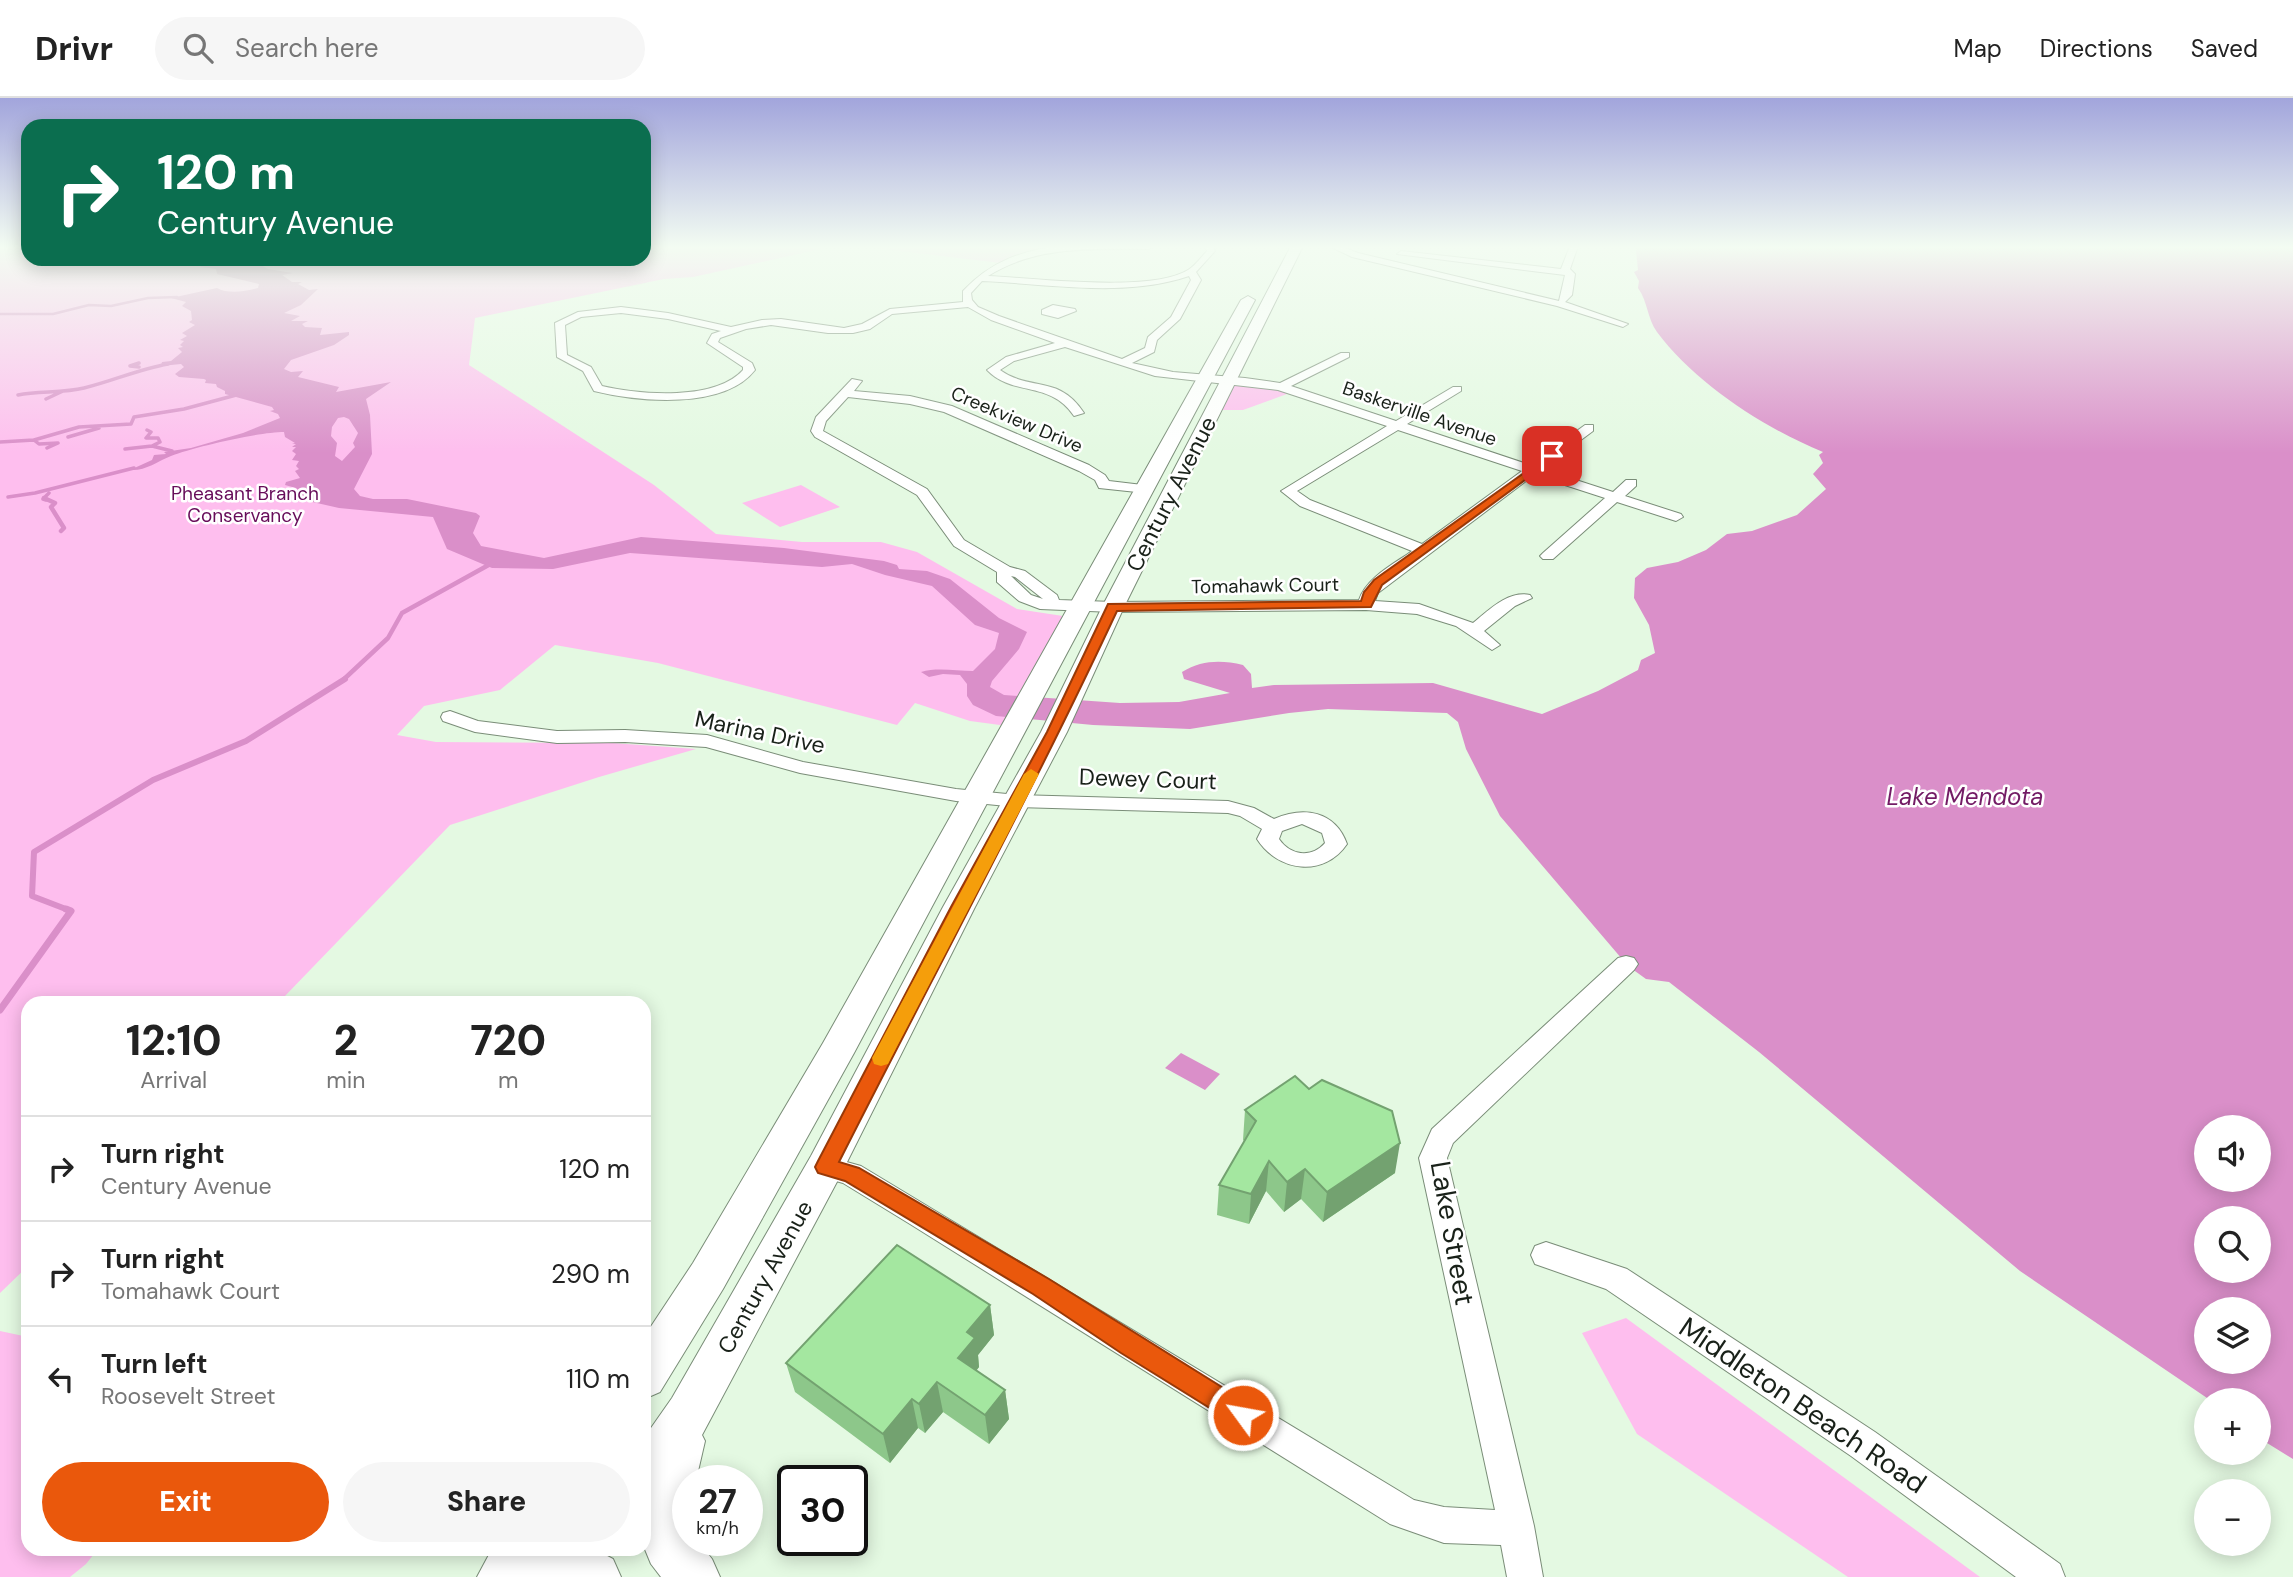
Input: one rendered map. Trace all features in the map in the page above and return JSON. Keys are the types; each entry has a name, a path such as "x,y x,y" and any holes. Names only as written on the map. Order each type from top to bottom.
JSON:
{"main road":[{"name":"Century Avenue","path":"651,1366 759,1188 1083,605 1240,315"},
{"name":"Century Avenue","path":"651,1470 690,1414 825,1167 1050,738 1113,607 1262,315"},
{"path":"690,1414 671,1473 664,1510 669,1546 694,1577"},
{"path":"503,1577 520,1556"},
{"path":"526,1556 531,1577"},
{"path":"547,1556 586,1568"}],"street":[{"path":"581,315 562,322 559,327 561,354 564,359 587,369 598,389 649,398 705,392 728,386 747,376 749,370 746,363 712,343 716,336 731,330 761,323 784,322 840,331 870,326 880,318 905,315"},
{"path":"649,315 731,330"},
{"name":"Baskerville Avenue","path":"992,315 1068,344 1160,373 1281,387 1676,517"},
{"path":"1020,326 1054,315"},
{"path":"1123,363 1150,350 1152,339 1175,319 1176,315"},
{"path":"1595,315 1623,324"},
{"path":"1068,344 1010,359 993,370 1003,378 1060,394 1075,406 1078,413"},
{"path":"1281,387 1345,355"},
{"path":"844,393 856,381"},
{"path":"1423,550 1294,498 1288,492 1290,488 1457,389"},
{"name":"Creekview Drive","path":"844,393 910,400 948,409 1081,466 1100,478 1104,485 1146,489"},
{"name":"Tomahawk Court","path":"844,393 820,420 817,431 819,434 922,492 959,543 1005,570 1003,579 1019,594 1040,604 1113,607 1366,605 1419,609 1445,616 1474,631 1492,645"},
{"path":"1366,605 1375,585 1589,428"},
{"path":"1548,556 1631,483"},
{"path":"1474,631 1509,603 1524,598"},
{"name":"Marina Drive","path":"450,717 475,726 557,737 625,736 707,741 825,772 900,787 1017,801"},
{"name":"Dewey Court","path":"1017,801 1228,807 1247,813 1273,827"},
{"name":"Lake Street","path":"1525,1577 1516,1526 1433,1158 1442,1137 1626,964"},
{"path":"825,1167 851,1174 1041,1286 1129,1345 1402,1512 1423,1522 1468,1529 1516,1526"},
{"name":"Middleton Beach Road","path":"1546,1255 1616,1279 1863,1444 2047,1577"}],"green space":[{"name":"Pheasant Branch Conservancy","path":"0,315 489,315 475,318 469,365 654,485 716,534 802,542 881,542 917,552 1017,609 1076,618 1015,727 970,721 915,703 897,725 658,663 555,645 500,690 424,706 397,735 436,742 613,743 696,749 450,825 285,996 21,996 21,1273 0,1293"},
{"path":"1230,379 1295,391 1243,410 1214,410"},
{"path":"801,485 840,507 780,527 742,503"},
{"path":"1626,1318 1980,1577 1848,1577 1637,1434 1582,1333"},
{"path":"0,1331 21,1336 21,1556 92,1556 70,1577 0,1577"}],"water":[{"name":"Lake Mendota","path":"191,315 295,315 300,316 291,321 308,321 302,324 305,327 322,328 320,335 349,332 349,335 334,345 291,360 284,369 291,372 303,371 298,377 339,387 336,392 391,382 366,399 370,415 372,454 354,489 360,496 373,499 407,499 476,513 480,516 473,533 481,546 544,558 641,537 784,548 884,561 897,565 899,569 927,571 950,579 999,618 1027,632 1019,649 992,681 990,687 1004,695 1120,703 1179,702 1230,693 1184,679 1182,672 1204,663 1227,662 1243,665 1251,674 1252,688 1274,685 1433,683 1542,714 1598,691 1638,670 1641,660 1655,653 1649,625 1634,598 1635,578 1647,568 1678,562 1706,550 1727,534 1752,531 1797,515 1826,489 1813,474 1823,463 1819,455 1823,452 1778,430 1732,402 1691,369 1657,332 1649,315 2293,315 2293,1459 2271,1445 2271,1388 2194,1389 2020,1271 1759,1052 1669,982 1646,979 1628,966 1500,816 1466,749 1458,722 1447,713 1328,709 1190,729 1093,725 996,716 973,705 967,696 967,684 960,675 929,677 921,672 940,669 973,671 995,649 999,633 975,625 932,586 852,564 822,567 630,553 553,569 492,568 447,549 433,517 339,508 308,501 296,488 285,485 286,482 300,478 295,471 299,469 296,466 299,461 292,460 296,454 292,451 296,447 292,447 296,444 292,444 295,443 285,437 284,432 210,444 171,456 146,468 130,470 152,460 154,455 243,433 280,418 278,414 270,411 274,410 272,407 225,394 216,384 205,383 204,379 179,377 175,374 184,367 181,364 161,366 162,362 171,361 182,352 178,348 183,347 180,345 184,341 180,340 187,336 182,333 195,325 189,322 192,320","holes":["338,418 349,419 358,433 353,443 355,447 342,461 335,456 337,443 331,436 332,427"]},
{"path":"1181,1053 1220,1074 1205,1090 1165,1068"}],"building":[{"path":"1295,1076 1309,1089 1322,1080 1392,1111 1400,1143 1327,1192 1305,1169 1287,1182 1269,1161 1251,1194 1219,1185 1256,1121 1245,1110"},
{"path":"897,1245 990,1305 967,1332 975,1338 958,1358 1005,1390 985,1415 937,1382 919,1404 912,1399 883,1434 786,1363"}],"waterway":[{"path":"139,363 130,366 139,367"},
{"path":"62,391 84,388 168,364"},
{"path":"18,395 62,391"},
{"path":"46,399 62,391"},
{"path":"34,440 79,427 131,424 134,417 184,409 240,394"},
{"path":"68,437 99,428"},
{"path":"147,430 151,432 146,438 158,438 160,442 152,446"},
{"path":"0,442 34,440"},
{"path":"34,440 39,444 58,443 47,448"},
{"path":"125,449 152,446"},
{"path":"152,446 172,451"},
{"path":"8,497 35,493 134,468"},
{"path":"44,498 49,493"},
{"path":"44,498 55,503 51,507 64,528 61,531"},
{"path":"44,498 46,500"},
{"path":"342,681 388,638 402,613 494,562"},
{"path":"71,911 32,896 34,852 153,780 246,741 342,681"},
{"path":"66,909 71,911"},
{"path":"0,1010 71,911"}],"slow traffic":[{"path":"881,1058 1031,774"}],"route":[{"path":"1243,1415 1129,1345 1041,1286 851,1174 825,1167 959,907 1054,732 1113,607 1366,605 1372,588 1378,583 1552,456"}]}
